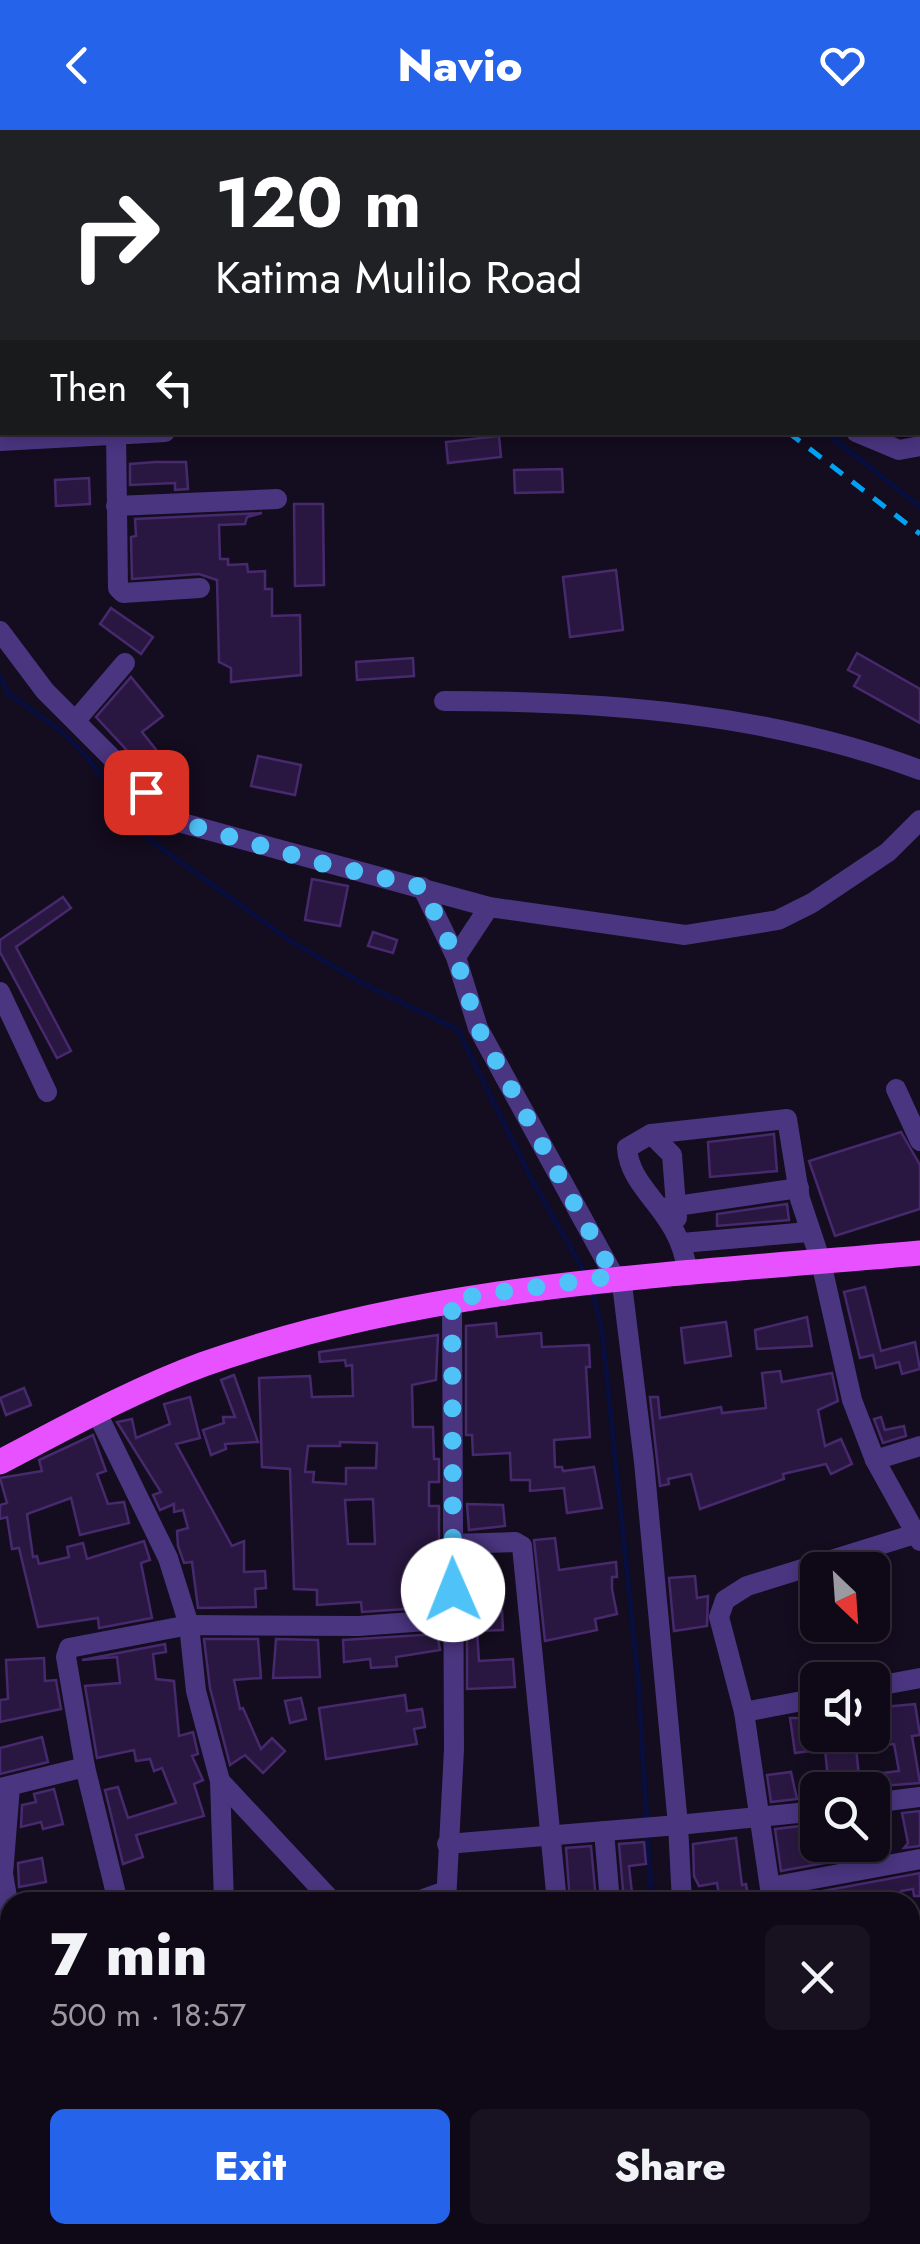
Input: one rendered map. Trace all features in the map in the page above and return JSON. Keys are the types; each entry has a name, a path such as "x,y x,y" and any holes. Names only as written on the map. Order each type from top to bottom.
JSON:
{"main road":[{"path":"0,1462 96,1411 174,1376 276,1340 452,1299 603,1278 920,1253"}],"street":[{"path":"0,440 116,435 118,588 123,593 200,588"},
{"path":"863,435 899,450 920,446"},
{"path":"116,506 277,499"},
{"path":"0,631 45,691 176,821 490,907 684,934 778,920 812,903 888,852 920,820"},
{"path":"77,720 126,662"},
{"path":"444,701 605,706 749,724 850,744 920,770"},
{"path":"422,887 456,957 478,1028 603,1278 644,1462 671,1825 681,1892"},
{"path":"456,957 490,907"},
{"path":"0,994 47,1092"},
{"path":"896,1090 920,1142"},
{"path":"670,1207 628,1168 627,1148 651,1134 787,1119 808,1232 821,1262 852,1400 875,1460 917,1538 747,1586 725,1600 719,1617 744,1712 771,1892"},
{"path":"651,1134 672,1155 670,1207 687,1271"},
{"path":"670,1207 798,1188"},
{"path":"680,1237 808,1232"},
{"path":"446,1892 454,1749 452,1299"},
{"path":"96,1411 168,1558 189,1625 196,1691 220,1782 224,1892"},
{"path":"875,1460 920,1446"},
{"path":"453,1544 515,1542 522,1546 555,1892"},
{"path":"116,1892 85,1767 66,1657 69,1648 189,1625 341,1627 454,1619"},
{"path":"890,1684 920,1678"},
{"path":"744,1712 800,1701"},
{"path":"6,1892 5,1787 85,1767"},
{"path":"220,1782 324,1892"},
{"path":"890,1801 920,1797"},
{"path":"447,1844 800,1812"},
{"path":"604,1831 609,1892"},
{"path":"784,1892 920,1860"}],"building":[{"path":"499,436 501,457 448,463 446,442"},
{"path":"186,462 188,489 175,490 175,483 130,485 130,464"},
{"path":"562,469 563,492 515,493 514,470"},
{"path":"89,478 90,504 56,506 55,480"},
{"path":"294,504 323,504 324,585 295,586"},
{"path":"262,513 247,517 245,524 219,525 220,559 228,559 228,565 247,564 248,572 265,571 265,589 272,589 272,616 300,615 301,675 231,682 231,668 219,662 217,580 199,574 132,579 131,537 136,536 135,519"},
{"path":"616,570 623,630 570,637 563,577"},
{"path":"111,608 153,637 141,654 100,624"},
{"path":"857,653 920,689 920,723 854,686 860,676 848,670"},
{"path":"413,658 414,676 357,680 356,662"},
{"path":"131,677 163,716 142,732 185,786 171,798 96,717"},
{"path":"258,756 301,765 295,795 251,786"},
{"path":"312,879 348,886 340,926 305,920"},
{"path":"63,897 71,908 16,947 71,1051 57,1058 0,952 0,940"},
{"path":"373,932 397,940 393,953 368,946"},
{"path":"901,1132 920,1165 920,1209 835,1236 809,1161"},
{"path":"774,1134 777,1171 710,1177 708,1142"},
{"path":"787,1204 789,1220 717,1226 717,1214"},
{"path":"865,1287 881,1351 915,1342 920,1369 902,1374 899,1362 876,1368 873,1355 860,1358 844,1292"},
{"path":"807,1317 812,1346 757,1349 755,1330"},
{"path":"726,1322 731,1356 685,1363 681,1328"},
{"path":"496,1323 497,1337 541,1333 542,1347 589,1345 590,1367 586,1367 590,1437 554,1440 555,1467 562,1467 563,1471 594,1467 602,1508 567,1513 564,1488 530,1491 530,1480 511,1480 510,1453 473,1455 472,1435 466,1435 466,1326"},
{"path":"438,1335 436,1380 412,1385 413,1427 433,1427 434,1459 439,1459 439,1482 429,1482 429,1506 439,1506 439,1570 420,1573 421,1608 362,1612 361,1602 317,1605 317,1590 294,1589 290,1469 262,1467 259,1378 310,1376 312,1397 353,1396 352,1365 346,1366 345,1360 320,1362 319,1352","holes":["340,1442 377,1443 376,1468 346,1468 346,1484 313,1482 314,1472 305,1472 308,1446 340,1446","373,1499 375,1544 348,1544 345,1500"]},
{"path":"780,1371 782,1382 832,1373 838,1401 818,1410 825,1446 841,1439 852,1464 831,1474 826,1464 783,1474 784,1479 700,1509 691,1474 668,1479 669,1484 660,1486 650,1397 658,1397 660,1418 721,1407 722,1413 766,1408 762,1373"},
{"path":"234,1375 258,1442 225,1444 226,1449 211,1455 203,1430 224,1423 223,1417 235,1417 221,1380"},
{"path":"24,1388 31,1405 6,1415 0,1398"},
{"path":"190,1397 200,1438 176,1444 232,1546 244,1541 244,1572 265,1571 266,1588 255,1589 256,1607 198,1608 192,1562 184,1563 178,1546 177,1531 188,1528 183,1510 174,1512 174,1504 160,1510 153,1495 161,1492 117,1422 132,1419 136,1438 170,1424 164,1404"},
{"path":"881,1417 885,1430 904,1426 906,1436 883,1443 874,1419"},
{"path":"93,1435 106,1471 97,1474 108,1504 124,1502 129,1523 80,1535 71,1498 27,1514 33,1557 37,1556 39,1564 69,1557 67,1547 83,1543 87,1559 144,1541 150,1560 141,1563 152,1618 99,1628 98,1618 38,1627 19,1548 12,1549 7,1517 0,1519 0,1505 7,1503 0,1478 42,1471 39,1460"},
{"path":"467,1504 503,1505 505,1526 469,1530"},
{"path":"555,1538 559,1570 616,1562 617,1577 612,1577 612,1589 617,1614 595,1619 597,1630 545,1641 534,1540"},
{"path":"492,1556 491,1612 502,1611 503,1630 477,1631 479,1661 513,1659 515,1687 467,1689 467,1557"},
{"path":"695,1576 697,1598 708,1596 707,1626 674,1631 669,1578"},
{"path":"437,1634 440,1650 396,1657 397,1666 371,1668 370,1659 344,1662 343,1640"},
{"path":"204,1639 258,1639 261,1678 234,1680 240,1709 243,1708 261,1749 272,1738 285,1751 263,1773 245,1755 230,1765 210,1688"},
{"path":"276,1639 318,1640 320,1677 273,1678"},
{"path":"165,1644 166,1652 153,1654 156,1679 174,1681 179,1736 193,1732 198,1754 192,1756 203,1780 194,1784 204,1816 136,1835 143,1857 123,1864 105,1790 118,1787 128,1818 176,1803 162,1768 154,1771 150,1759 136,1761 134,1750 97,1758 85,1686 120,1683 117,1657 82,1660"},
{"path":"44,1658 45,1681 56,1680 61,1709 0,1722 0,1700 8,1699 6,1660"},
{"path":"405,1695 407,1711 422,1709 425,1727 414,1729 417,1744 326,1759 319,1708"},
{"path":"301,1698 306,1719 290,1723 285,1701"},
{"path":"915,1704 920,1735 912,1736 920,1783 890,1785 890,1772 899,1771 894,1744 890,1744 890,1706"},
{"path":"790,1718 800,1718 802,1752 795,1753"},
{"path":"42,1737 48,1762 0,1774 0,1748"},
{"path":"825,1752 856,1752 859,1772 827,1772"},
{"path":"791,1772 797,1799 771,1802 767,1775"},
{"path":"54,1789 63,1824 43,1829 41,1822 21,1827 22,1805 36,1802 34,1794"},
{"path":"920,1811 920,1846 904,1848 908,1843 902,1813"},
{"path":"800,1826 800,1862 830,1862 781,1871 775,1829"},
{"path":"736,1838 742,1885 746,1884 747,1892 718,1892 717,1883 699,1886 694,1876 693,1844"},
{"path":"644,1842 646,1864 629,1866 632,1892 623,1892 619,1844"},
{"path":"591,1846 595,1892 569,1892 566,1848"},
{"path":"42,1858 46,1882 19,1887 18,1863"},
{"path":"920,1873 920,1892 817,1892"}],"waterway":[{"path":"829,435 920,507"},
{"path":"0,676 8,693 61,731 88,758 147,838 292,942 362,983 458,1030 532,1180 585,1273"},
{"path":"593,1292 602,1331 638,1678 647,1823"},
{"path":"647,1834 651,1892"}],"railway":[{"path":"792,435 920,534"}],"route":[{"path":"146,792 176,821 320,863 422,887 456,957 478,1028 614,1276 452,1299 453,1590"}]}
